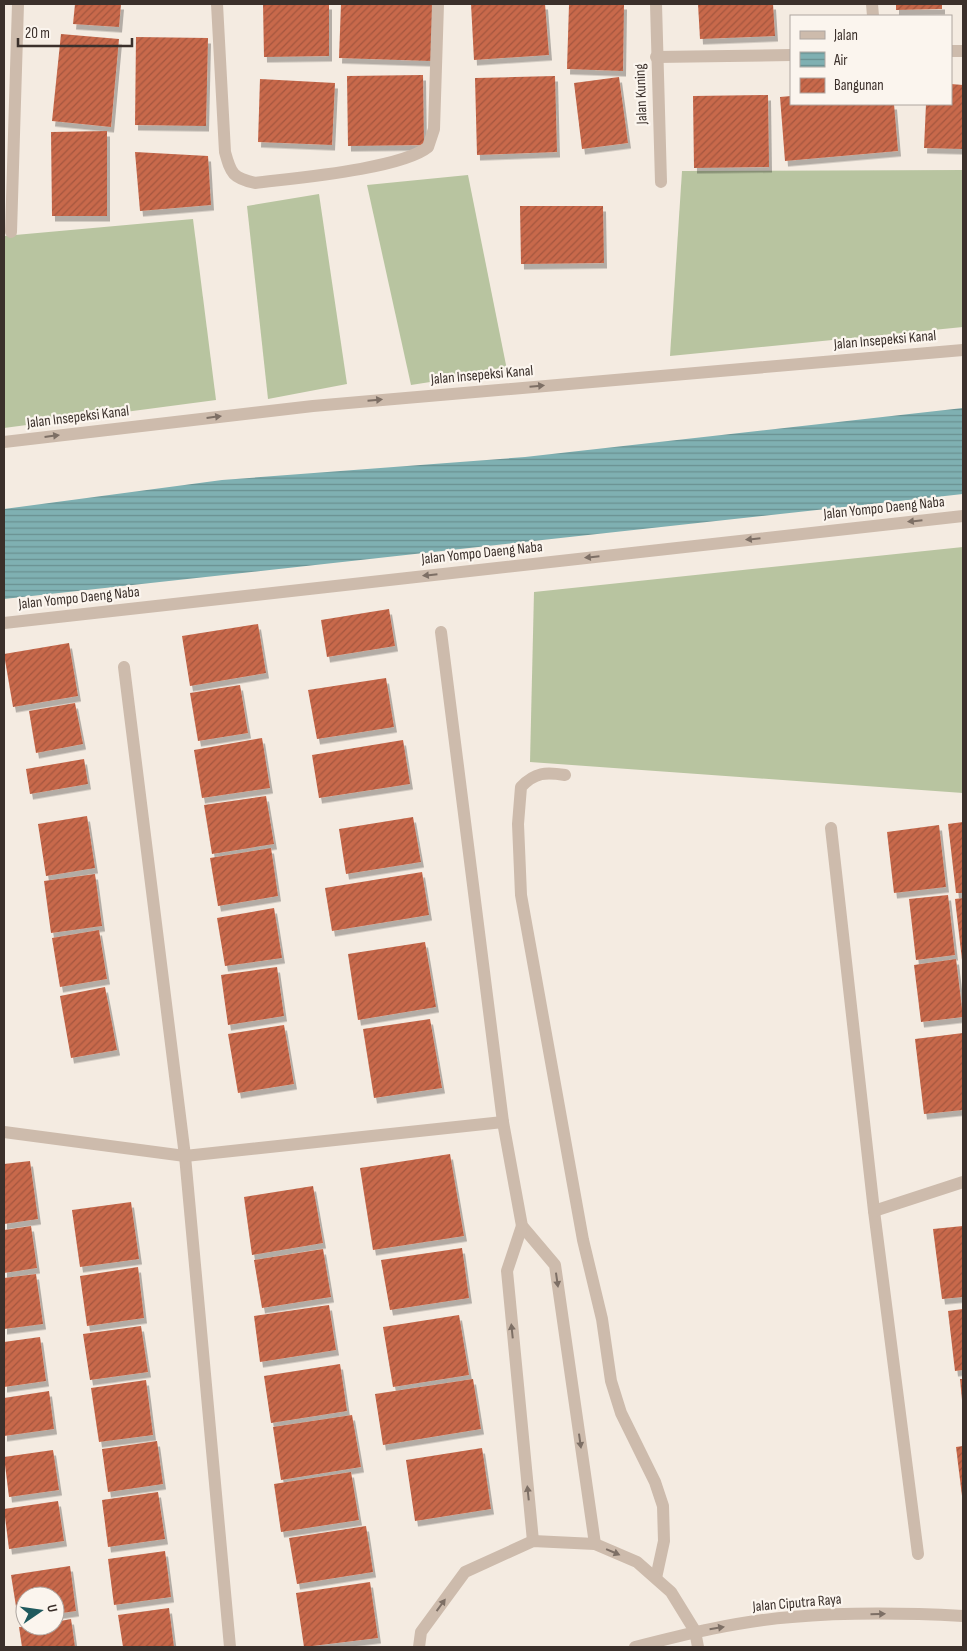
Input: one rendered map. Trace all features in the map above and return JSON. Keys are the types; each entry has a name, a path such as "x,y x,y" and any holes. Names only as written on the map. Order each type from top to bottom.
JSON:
{"street":[{"path":"11,232 18,4"},
{"path":"217,4 225,152 230,170 240,180 256,183 369,166 410,157 428,147 434,129 438,4"},
{"name":"Jalan Kuning","path":"656,4 661,182"},
{"path":"656,57 790,55"},
{"name":"Jalan Insepeksi Kanal","path":"4,442 313,406 963,350"},
{"name":"Jalan Yompo Daeng Naba","path":"4,623 963,516"},
{"path":"441,632 503,1122 522,1226 555,1265 595,1544"},
{"path":"124,667 185,1156 230,1647"},
{"path":"565,775 548,772 534,775 521,787 518,824 521,895 583,1240 602,1319 611,1381 621,1413 655,1482 663,1506 664,1541 656,1578"},
{"path":"831,828 874,1211 918,1554"},
{"path":"4,1132 185,1156 503,1122"},
{"path":"874,1211 963,1182"},
{"path":"522,1226 506,1271 533,1541"},
{"path":"419,1647 421,1632 465,1572 533,1541 595,1544 637,1562 671,1592 695,1631 698,1647"},
{"name":"Jalan Ciputra Raya","path":"635,1647 695,1631 791,1617 905,1613 963,1616"}],"green space":[{"path":"963,170 963,327 670,356 682,171"},
{"path":"468,175 507,370 411,385 367,185"},
{"path":"319,194 347,384 268,399 247,206"},
{"path":"193,219 216,400 4,428 4,236"},
{"path":"963,547 963,793 530,762 534,592"}],"water":[{"path":"963,408 963,494 4,599 4,509 222,480 525,457"}],"building":[{"path":"75,4 121,4 119,27 73,24"},
{"path":"263,4 329,4 329,56 264,57"},
{"path":"341,4 433,4 431,61 339,58"},
{"path":"471,4 545,4 549,55 474,60"},
{"path":"569,4 624,4 623,71 567,69"},
{"path":"698,4 773,4 775,36 700,39"},
{"path":"896,4 942,4 942,9 896,10"},
{"path":"61,34 119,39 111,127 52,121"},
{"path":"136,37 208,38 206,126 135,125"},
{"path":"423,75 424,145 348,146 347,76"},
{"path":"555,76 557,152 477,155 475,78"},
{"path":"619,77 628,143 582,149 574,83"},
{"path":"260,79 335,83 332,145 258,142"},
{"path":"952,84 963,85 963,149 924,148 926,105 952,105"},
{"path":"768,95 769,167 694,168 693,96"},
{"path":"790,96 790,105 894,105 898,151 785,161 780,97"},
{"path":"107,131 107,216 52,216 51,132"},
{"path":"135,152 208,156 211,205 140,211"},
{"path":"520,206 603,206 604,263 521,264"},
{"path":"389,609 395,646 327,657 321,620"},
{"path":"258,624 266,673 190,686 182,636"},
{"path":"69,643 78,696 13,707 4,654"},
{"path":"386,678 394,727 317,739 308,690"},
{"path":"240,685 248,733 198,741 190,693"},
{"path":"75,703 83,744 36,753 29,711"},
{"path":"262,738 270,788 202,798 194,750"},
{"path":"403,740 410,784 319,798 312,755"},
{"path":"84,759 88,784 30,794 26,769"},
{"path":"266,796 274,844 212,854 204,805"},
{"path":"87,816 95,868 46,876 38,824"},
{"path":"413,817 421,862 346,874 339,829"},
{"path":"963,822 963,893 956,893 948,824"},
{"path":"939,825 946,887 894,893 887,832"},
{"path":"271,848 278,896 218,906 210,858"},
{"path":"422,872 429,915 332,931 325,888"},
{"path":"95,874 102,926 51,933 44,881"},
{"path":"948,895 955,955 916,960 909,899"},
{"path":"963,898 963,960 962,960 955,899"},
{"path":"274,908 282,958 225,966 217,918"},
{"path":"99,930 107,979 60,987 52,938"},
{"path":"425,942 436,1007 358,1020 348,954"},
{"path":"956,959 963,1017 921,1022 914,965"},
{"path":"277,967 284,1016 228,1025 221,975"},
{"path":"105,987 117,1050 71,1058 60,996"},
{"path":"430,1019 442,1088 374,1098 363,1029"},
{"path":"284,1025 294,1084 238,1093 228,1034"},
{"path":"963,1033 963,1110 924,1114 915,1039"},
{"path":"450,1154 464,1236 373,1250 360,1168"},
{"path":"30,1161 38,1219 4,1224 4,1164"},
{"path":"313,1186 323,1243 252,1255 244,1197"},
{"path":"131,1202 139,1259 80,1267 72,1210"},
{"path":"31,1226 37,1268 4,1273 4,1230"},
{"path":"963,1226 963,1297 942,1299 933,1229"},
{"path":"462,1248 469,1298 390,1310 381,1260"},
{"path":"323,1249 331,1297 262,1308 254,1260"},
{"path":"138,1267 144,1318 87,1326 80,1276"},
{"path":"36,1274 43,1324 4,1329 4,1278"},
{"path":"329,1305 336,1350 260,1362 254,1316"},
{"path":"963,1309 963,1370 955,1371 948,1311"},
{"path":"459,1315 469,1375 393,1387 383,1327"},
{"path":"141,1326 148,1372 90,1380 83,1334"},
{"path":"40,1337 46,1381 4,1387 4,1342"},
{"path":"340,1364 347,1411 271,1423 264,1376"},
{"path":"473,1379 481,1429 383,1445 375,1394"},
{"path":"960,1379 963,1379 963,1400 962,1400"},
{"path":"146,1380 153,1435 99,1442 91,1388"},
{"path":"49,1391 54,1429 4,1436 4,1398"},
{"path":"352,1415 361,1467 281,1480 273,1427"},
{"path":"157,1441 163,1484 108,1492 102,1449"},
{"path":"963,1446 963,1496 962,1496 956,1447"},
{"path":"482,1448 491,1509 415,1521 406,1460"},
{"path":"53,1450 59,1490 9,1497 4,1457"},
{"path":"351,1472 359,1520 281,1532 274,1484"},
{"path":"158,1492 165,1539 108,1547 102,1500"},
{"path":"58,1501 64,1541 9,1549 4,1509"},
{"path":"366,1526 373,1572 297,1584 289,1538"},
{"path":"165,1551 171,1597 114,1605 108,1559"},
{"path":"70,1566 76,1611 65,1613 65,1586 15,1586 15,1600 11,1575"},
{"path":"370,1582 378,1638 304,1647 296,1593"},
{"path":"169,1608 174,1647 123,1647 118,1615"},
{"path":"71,1619 75,1647 22,1647 20,1636 65,1636 65,1620"}]}
